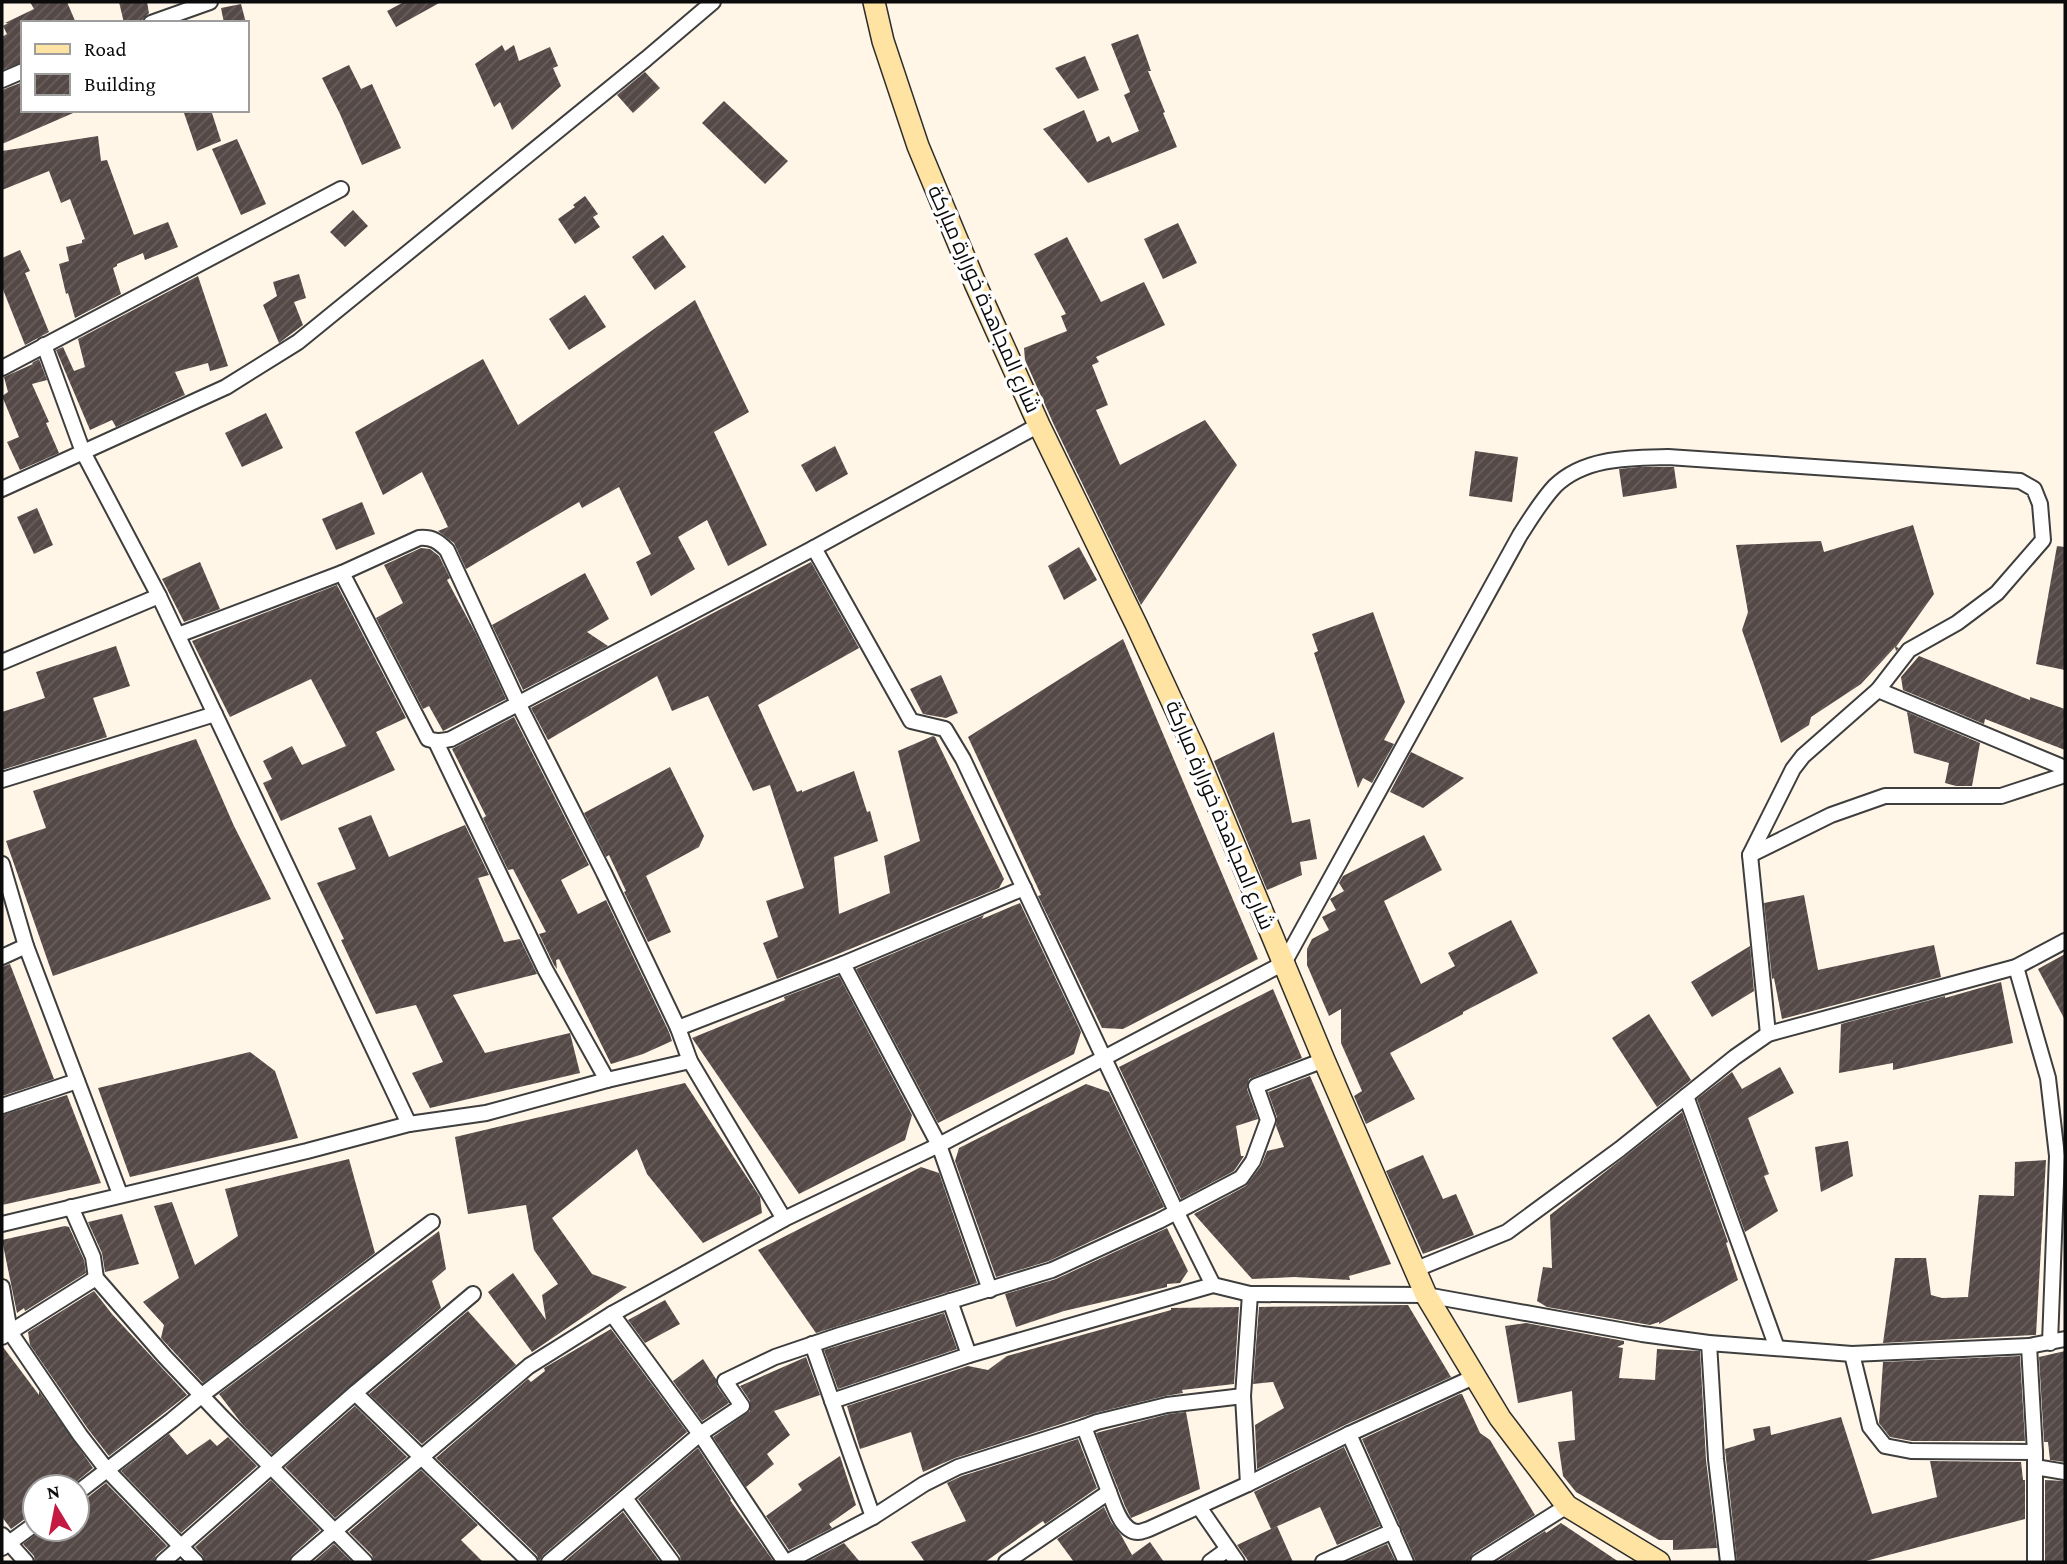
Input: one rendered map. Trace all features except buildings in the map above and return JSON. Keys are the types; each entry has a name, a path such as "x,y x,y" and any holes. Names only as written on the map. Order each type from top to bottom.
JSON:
{"street":[{"path":"158,21 211,2"},
{"path":"2,489 226,387 298,342 713,2"},
{"name":"شارع المجاهدة خورارة مباركة","path":"874,2 883,41 918,146 975,283 1039,425 1196,753 1426,1295 1500,1418 1567,1506 1654,1561"},
{"path":"2,80 21,72"},
{"path":"2,368 341,189"},
{"path":"44,345 83,452 178,635 409,1124"},
{"path":"342,573 428,739 436,742 451,739 814,548 1039,425"},
{"path":"298,1562 529,1366 612,1314 784,1219 939,1145 1284,963 1520,535 1557,484 1577,471 1602,462 1627,458 1668,457 2020,481 2034,489 2040,504 2042,540 1997,593 1957,623 1909,650 1878,690 1804,756 1793,769 1751,855 1768,1034"},
{"path":"178,635 342,573 419,538 439,541 447,550 518,703 587,837 678,1028 690,1061 784,1219"},
{"path":"814,548 911,721 944,729 963,759 1213,1285"},
{"path":"2,662 159,596"},
{"path":"1878,690 2065,768"},
{"path":"2,780 215,714"},
{"path":"436,742 545,969 607,1080"},
{"path":"1751,855 1831,815 1885,796 2001,796 2065,775"},
{"path":"2,864 26,946 120,1194"},
{"path":"678,1028 843,964 1024,888"},
{"path":"1414,1270 1507,1232 1620,1149 1768,1034 2016,967 2065,941"},
{"path":"2,957 26,946"},
{"path":"843,964 939,1145 990,1290"},
{"path":"2016,967 2048,1078 2057,1156 2050,1343"},
{"path":"549,1562 701,1434 742,1406 725,1381 775,1357 812,1344 1052,1270 1159,1221 1241,1178 1253,1161 1268,1120 1256,1086 1324,1060"},
{"path":"2,1224 409,1124 486,1113 690,1061"},
{"path":"2,1106 77,1081"},
{"path":"1686,1096 1777,1348"},
{"path":"71,1208 93,1257 96,1278 165,1357 365,1562"},
{"path":"91,1482 432,1222"},
{"path":"6,1335 96,1278"},
{"path":"832,1401 969,1354 1213,1285 1250,1294 1426,1295 1642,1334 1710,1343 1852,1354 2029,1346 2065,1339"},
{"path":"2,1287 6,1335 107,1470 197,1562"},
{"path":"163,1562 355,1393 473,1294"},
{"path":"1248,1484 1243,1396 1250,1294"},
{"path":"950,1301 969,1354"},
{"path":"612,1314 701,1434 786,1562 873,1517 923,1484 958,1467 1097,1422 1167,1405 1243,1396"},
{"path":"1710,1343 1716,1458 1727,1562"},
{"path":"812,1344 873,1517"},
{"path":"2029,1346 2035,1452 2035,1562"},
{"path":"1852,1354 1870,1427 1885,1446 1911,1451 2035,1452"},
{"path":"1084,1427 1121,1520 1128,1528 1137,1532 1199,1507 1476,1376"},
{"path":"355,1393 530,1562"},
{"path":"1349,1434 1406,1562"},
{"path":"2035,1467 2065,1472"},
{"path":"1006,1562 1109,1492"},
{"path":"625,1498 672,1562"},
{"path":"1478,1562 1567,1506"},
{"path":"1199,1507 1237,1562"},
{"path":"1323,1562 1393,1531"},
{"path":"21,1532 4,1542 26,1562"},
{"path":"1210,1562 1228,1549"}]}
